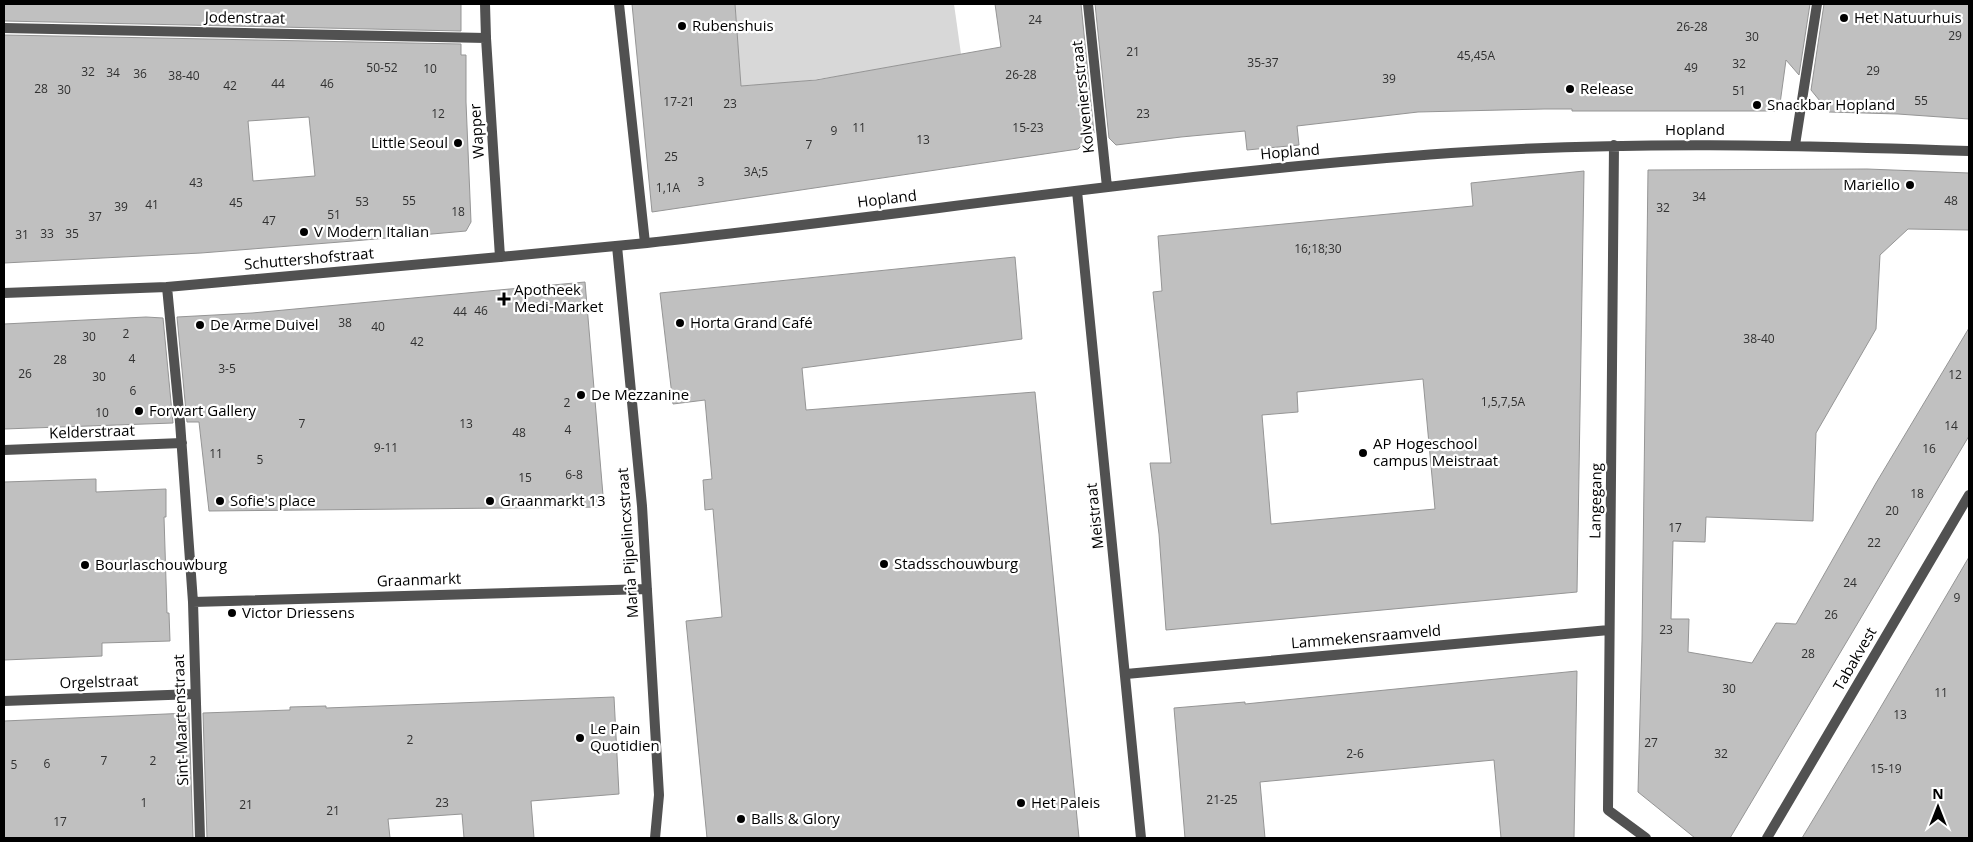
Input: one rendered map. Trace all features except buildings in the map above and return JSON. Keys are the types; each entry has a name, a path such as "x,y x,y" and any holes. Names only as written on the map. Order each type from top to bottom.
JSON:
{"street":[{"name":"Wapper","path":"485,4 500,257"},
{"path":"619,4 644,243"},
{"name":"Kolveniersstraat","path":"1088,4 1107,187"},
{"path":"1795,145 1817,4"},
{"name":"Jodenstraat","path":"4,28 486,38"},
{"name":"Hopland","path":"617,246 1273,168 1452,153 1614,145 1795,145 1969,151"},
{"name":"Langegang","path":"1614,145 1608,810 1646,838"},
{"name":"Meistraat","path":"1077,191 1141,838"},
{"name":"Schuttershofstraat","path":"4,293 167,287 617,246"},
{"name":"Maria Pijpelincxstraat","path":"617,246 642,506 659,794 656,838"},
{"name":"Sint-Maartenstraat","path":"167,287 182,443 193,602 200,838"},
{"name":"Kelderstraat","path":"4,450 182,443"},
{"name":"Tabakvest","path":"1767,838 1969,495"},
{"name":"Graanmarkt","path":"193,602 647,589"},
{"name":"Lammekensraamveld","path":"1126,674 1609,630"},
{"name":"Orgelstraat","path":"4,701 195,694"}],"shaded area":[{"path":"735,4 954,4 961,54 839,76 789,83 741,86"}],"place":[{"name":"Het Natuurhuis","path":"1844,18"},
{"name":"Rubenshuis","path":"682,26"},
{"name":"Release","path":"1570,89"},
{"name":"Snackbar Hopland","path":"1757,105"},
{"name":"Little Seoul","path":"458,143"},
{"name":"Mariello","path":"1910,185"},
{"name":"V Modern Italian","path":"304,232"},
{"name":"Apotheek Medi-Market","path":"504,299"},
{"name":"Horta Grand Café","path":"680,323"},
{"name":"De Arme Duivel","path":"200,325"},
{"name":"De Mezzanine","path":"581,395"},
{"name":"Forwart Gallery","path":"139,411"},
{"name":"AP Hogeschool campus Meistraat","path":"1363,453"},
{"name":"Sofie's place","path":"220,501"},
{"name":"Graanmarkt 13","path":"490,501"},
{"name":"Stadsschouwburg","path":"884,564"},
{"name":"Bourlaschouwburg","path":"85,565"},
{"name":"Victor Driessens","path":"232,613"},
{"name":"Le Pain Quotidien","path":"580,738"},
{"name":"Het Paleis","path":"1021,803"},
{"name":"Balls & Glory","path":"741,819"}]}
